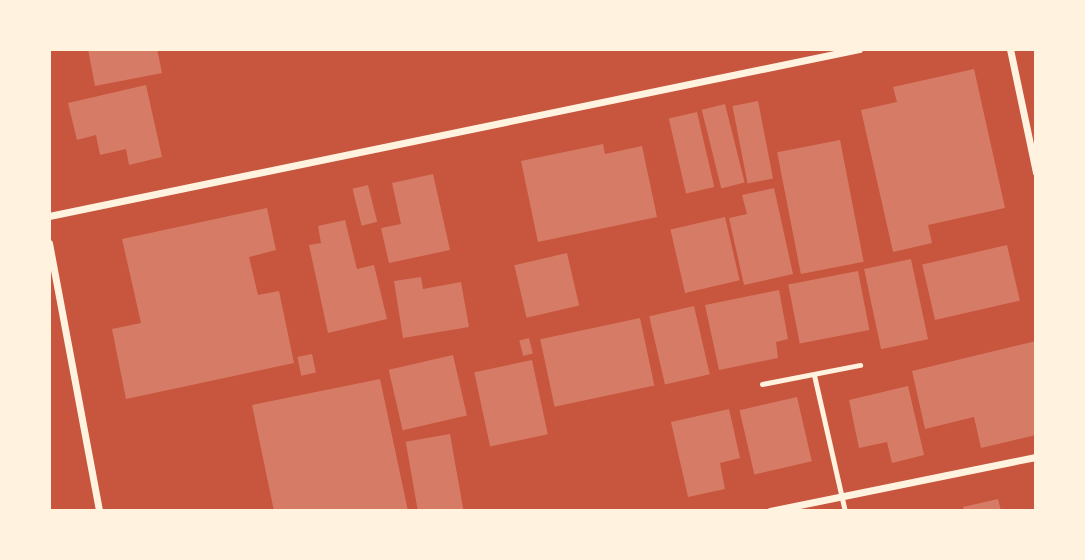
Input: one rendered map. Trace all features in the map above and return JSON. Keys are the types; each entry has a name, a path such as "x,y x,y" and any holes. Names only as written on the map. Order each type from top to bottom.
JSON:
{"street":[{"path":"49,216 859,49"},
{"path":"1010,49 1036,172"},
{"path":"49,243 99,511"},
{"path":"770,511 1036,457"}],"lane":[{"path":"762,384 860,365"},
{"path":"814,375 845,511"}],"building":[{"path":"88,49 157,49 162,73 95,86"},
{"path":"974,69 1005,208 928,225 932,243 893,252 861,110 897,102 893,87"},
{"path":"146,85 162,157 129,165 126,149 100,155 96,135 77,140 68,103"},
{"path":"758,101 773,179 748,184 732,106"},
{"path":"725,104 745,183 721,188 702,110"},
{"path":"697,112 714,187 686,194 669,119"},
{"path":"840,140 864,262 801,274 777,152"},
{"path":"603,144 605,154 642,146 657,217 538,242 521,161"},
{"path":"433,174 450,250 389,263 381,228 401,224 392,183"},
{"path":"368,185 377,222 362,226 352,189"},
{"path":"774,188 793,274 744,285 729,218 747,214 742,195"},
{"path":"267,208 276,250 249,257 258,295 279,291 294,363 126,399 112,329 141,323 122,239"},
{"path":"725,217 740,280 685,293 670,230"},
{"path":"345,220 357,269 374,265 387,319 328,333 309,245 321,243 318,226"},
{"path":"1007,245 1020,301 935,320 922,265"},
{"path":"567,253 579,306 527,318 514,265"},
{"path":"911,259 928,339 881,349 864,269"},
{"path":"858,271 869,330 800,343 788,285"},
{"path":"421,277 423,289 461,282 469,327 403,338 394,281"},
{"path":"779,290 788,339 776,342 778,358 719,370 705,305"},
{"path":"694,306 710,374 665,385 649,316"},
{"path":"640,318 654,385 555,407 540,339"},
{"path":"529,338 533,354 523,356 519,340"},
{"path":"1036,341 1036,435 981,448 974,417 925,429 912,371"},
{"path":"312,354 316,373 301,376 297,357"},
{"path":"453,355 467,415 403,430 389,370"},
{"path":"532,360 548,434 490,447 474,372"},
{"path":"380,379 408,511 274,511 252,405"},
{"path":"908,386 924,455 892,463 887,442 859,448 849,400"},
{"path":"797,397 812,461 754,475 740,410"},
{"path":"729,409 740,458 720,463 725,489 688,497 671,422"},
{"path":"450,434 464,511 418,511 406,442"},
{"path":"998,499 1001,511 964,511 963,507"}]}
